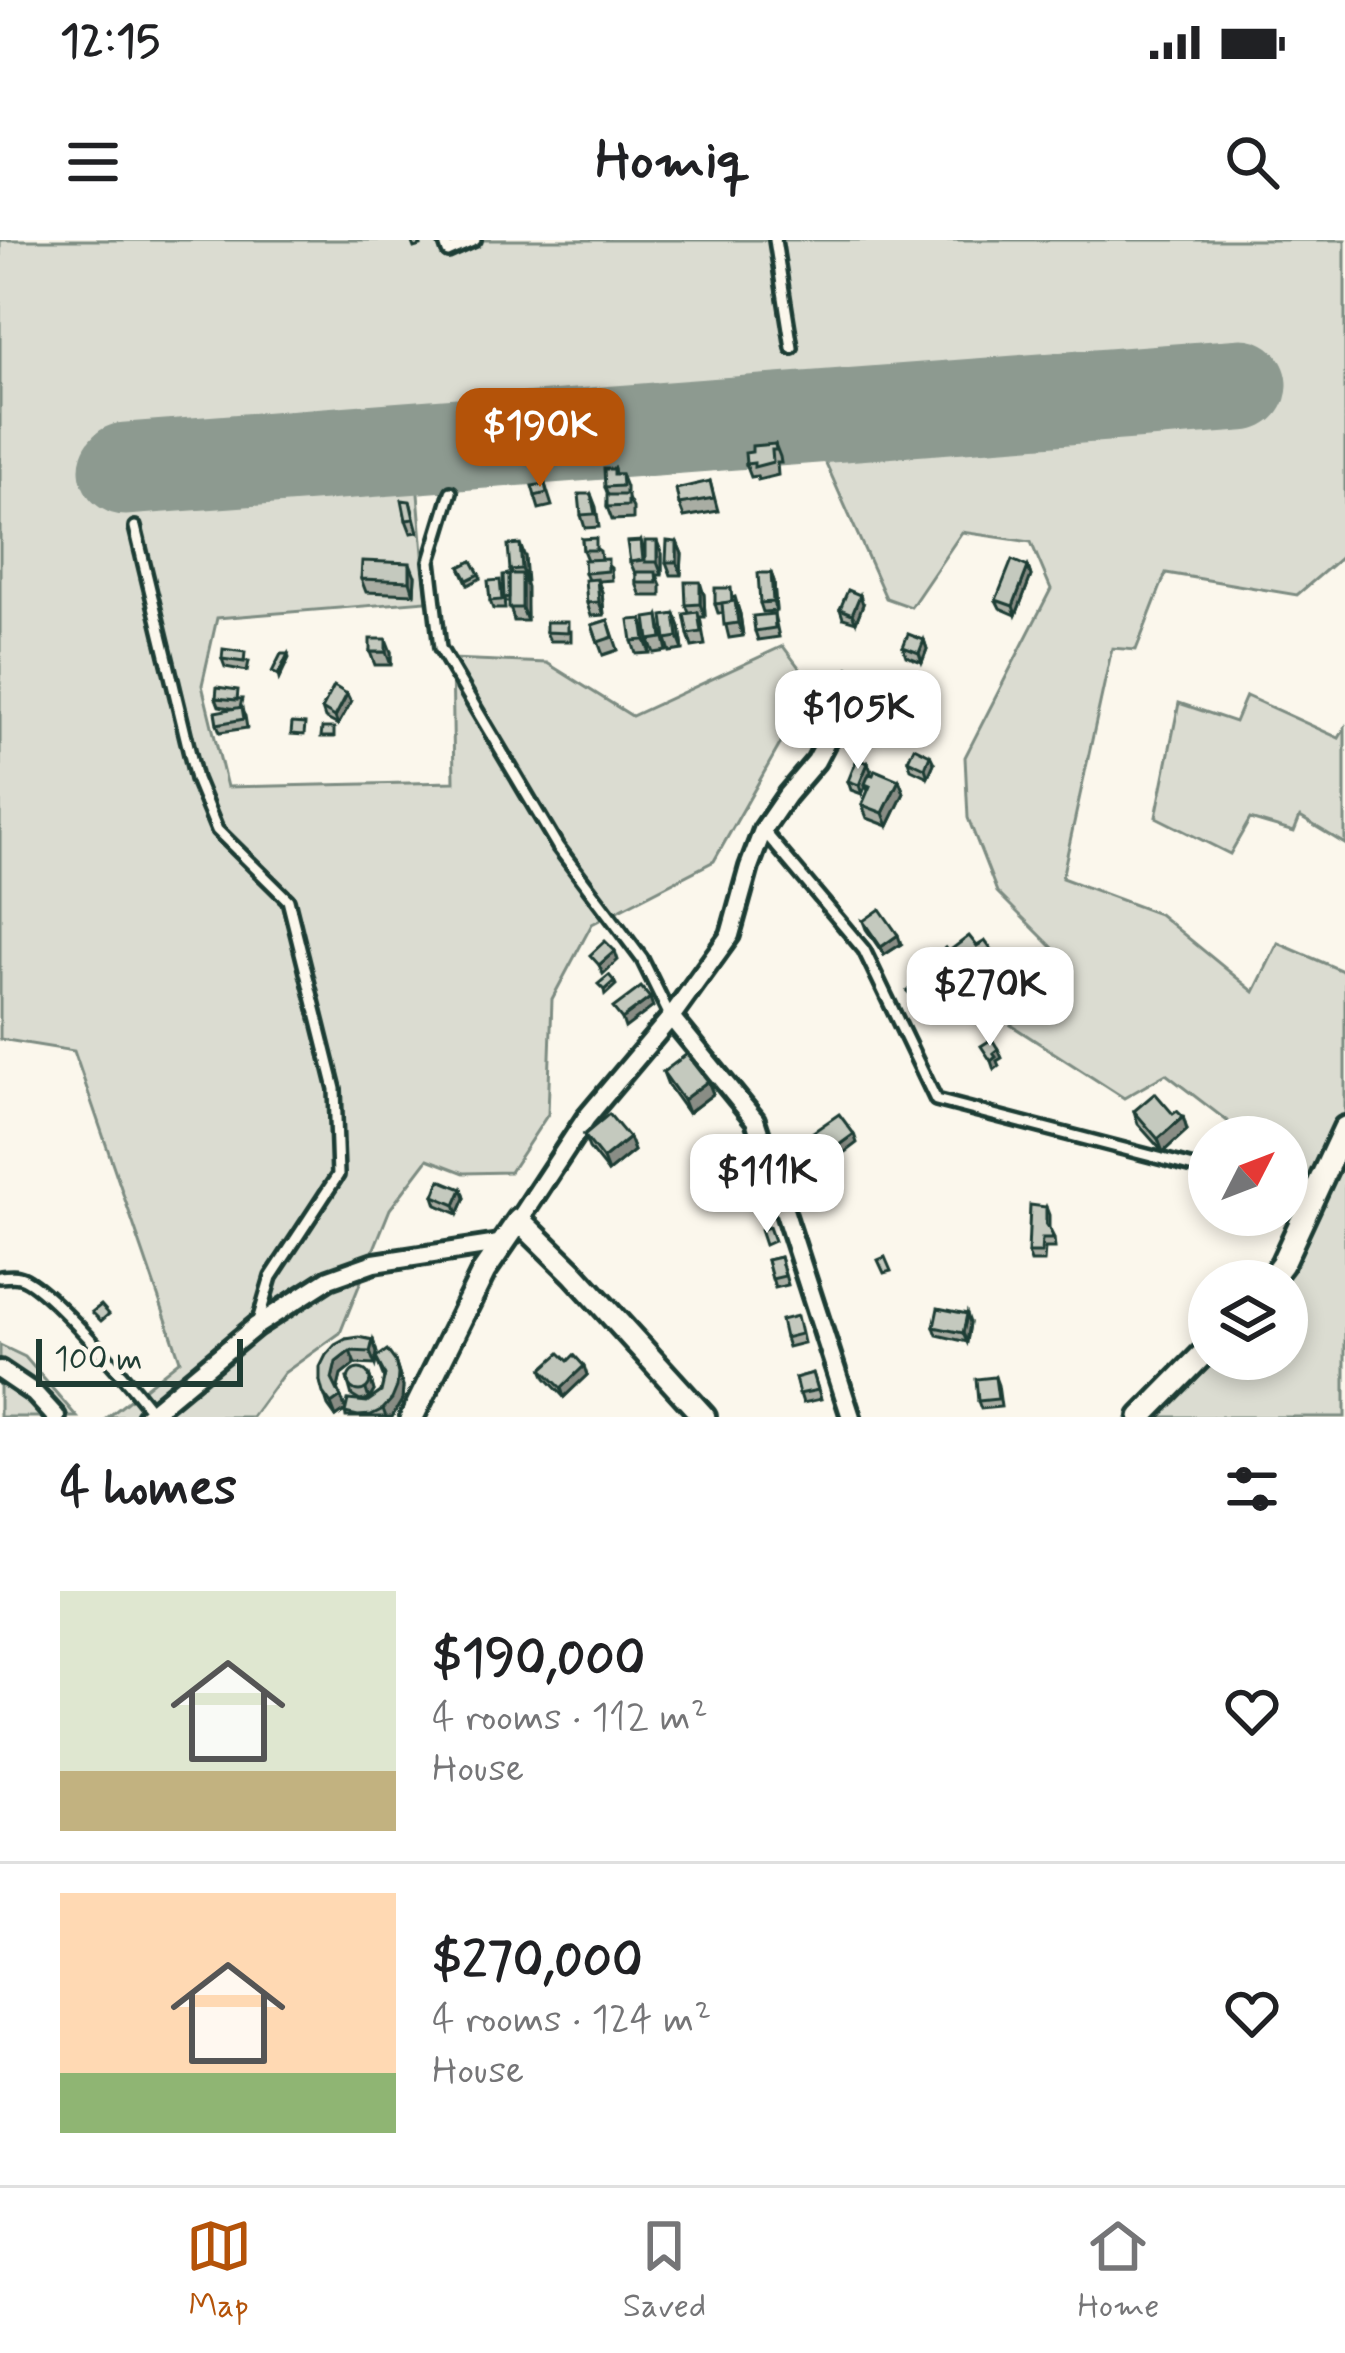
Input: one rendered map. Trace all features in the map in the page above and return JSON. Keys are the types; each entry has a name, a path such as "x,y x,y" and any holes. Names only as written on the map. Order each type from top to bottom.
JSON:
{"street":[{"path":"412,1417 484,1271 586,1118 671,1017 730,935 748,867 764,830 816,761 839,717 826,687"},
{"path":"671,1017 755,1120 851,1417"},
{"path":"1284,1260 1345,1128"},
{"path":"520,1220 704,1417"},
{"path":"149,1414 256,1326 329,1279 374,1263 505,1243"},
{"path":"0,1370 34,1393 56,1417"},
{"path":"1142,1417 1188,1370"}],"lane":[{"path":"444,240 448,252 475,240"},
{"path":"775,240 792,348"},
{"path":"451,492 430,561 440,648 558,847 642,958 671,1017"},
{"path":"135,527 196,779 217,830 288,900 335,1089 338,1175 271,1277 256,1326"},
{"path":"764,830 864,950 936,1100 1188,1166"},
{"path":"1308,1197 1313,1198"},
{"path":"0,1277 21,1277 45,1292 109,1360 149,1414"}],"shaded area":[{"path":"0,240 1345,240 1345,554 1297,595 1166,573 1136,650 1112,648 1062,878 1159,914 1254,992 1278,943 1345,972 1345,1417 1128,1417 1188,1358 1188,1380 1308,1380 1308,1260 1276,1260 1288,1236 1308,1236 1308,1116 1221,1116 1166,1074 1124,1098 1011,1025 1062,957 997,892 968,818 965,757 1051,589 1031,542 962,532 911,607 886,598 821,452 417,482 427,601 217,618 202,685 227,787 454,782 452,659 547,663 632,716 783,646 813,686 714,861 592,924 552,999 548,1114 510,1172 464,1173 428,1159 390,1209 340,1333 284,1373 252,1417 108,1417 180,1360 74,1051 0,1039"},
{"path":"1246,696 1339,738 1345,728 1345,844 1300,817 1294,832 1250,819 1230,854 1156,817 1179,703 1235,722"},
{"path":"0,1345 25,1357 77,1417 0,1417"}],"building":[{"path":"775,444 773,462 746,464 745,453 752,452 752,446"},
{"path":"604,469 621,474 622,486 605,487"},
{"path":"710,481 714,498 679,504 676,489"},
{"path":"545,484 547,493 535,496 532,486"},
{"path":"579,494 591,494 595,514 581,515"},
{"path":"607,495 628,495 628,506 607,507"},
{"path":"402,500 410,501 414,519 406,520"},
{"path":"596,538 596,550 583,550 582,539"},
{"path":"641,541 643,560 630,562 627,542"},
{"path":"645,541 657,541 657,562 645,562"},
{"path":"667,541 677,542 677,562 666,562"},
{"path":"520,544 522,569 510,570 508,545"},
{"path":"608,559 608,571 585,573 584,560"},
{"path":"1012,560 1028,567 1013,606 996,600"},
{"path":"362,561 410,563 410,581 361,579"},
{"path":"472,561 479,574 467,580 460,567"},
{"path":"636,572 656,572 657,583 636,583"},
{"path":"758,573 771,573 773,602 760,603"},
{"path":"509,574 522,574 522,608 509,608"},
{"path":"509,574 509,597 504,598 503,575"},
{"path":"597,579 599,602 587,603 585,580"},
{"path":"500,580 502,600 490,601 488,581"},
{"path":"685,582 700,582 700,604 686,605"},
{"path":"715,588 731,588 732,602 715,604"},
{"path":"848,590 860,595 852,614 840,609"},
{"path":"735,601 738,623 724,625 722,603"},
{"path":"698,612 701,632 688,634 684,614"},
{"path":"675,614 678,637 666,639 663,616"},
{"path":"774,614 775,628 755,631 753,616"},
{"path":"659,616 662,638 649,640 646,618"},
{"path":"642,619 645,640 632,641 629,620"},
{"path":"608,620 613,637 598,642 592,625"},
{"path":"546,622 568,622 568,633 546,632"},
{"path":"908,634 924,640 919,653 903,647"},
{"path":"370,639 386,639 386,652 370,652"},
{"path":"223,649 245,652 244,662 222,659"},
{"path":"281,654 288,654 278,675 272,672"},
{"path":"848,668 908,691 903,705 864,689 862,695 841,687"},
{"path":"334,686 347,694 335,717 322,709"},
{"path":"217,687 238,690 237,700 216,698"},
{"path":"242,707 244,719 217,724 215,712"},
{"path":"292,723 305,724 304,735 291,734"},
{"path":"322,728 334,728 334,737 321,737"},
{"path":"914,747 930,755 925,768 908,760"},
{"path":"857,759 868,763 859,785 848,781"},
{"path":"875,770 899,780 883,813 862,805 870,786 865,784"},
{"path":"880,909 898,935 881,947 863,921"},
{"path":"969,936 977,946 985,941 993,952 985,958 996,972 982,982 979,977 956,994 931,959"},
{"path":"605,941 615,951 599,965 590,955"},
{"path":"609,975 614,981 604,990 598,984"},
{"path":"917,982 924,990 914,998 907,991"},
{"path":"641,987 650,998 622,1019 613,1008"},
{"path":"992,1039 998,1049 991,1061 981,1046"},
{"path":"687,1054 708,1081 683,1100 663,1072"},
{"path":"1155,1093 1173,1114 1177,1111 1183,1117 1158,1139 1134,1111"},
{"path":"609,1114 629,1138 603,1159 584,1135"},
{"path":"839,1114 854,1134 828,1153 813,1132"},
{"path":"746,1145 748,1155 736,1158 733,1149"},
{"path":"750,1163 755,1180 739,1184 735,1167"},
{"path":"440,1180 462,1189 455,1205 434,1196"},
{"path":"1030,1205 1046,1207 1052,1239 1042,1239 1041,1253 1028,1253"},
{"path":"769,1227 774,1241 765,1245 760,1230"},
{"path":"780,1257 785,1276 772,1279 767,1260"},
{"path":"885,1257 891,1271 884,1273 878,1260"},
{"path":"101,1305 109,1314 101,1321 92,1312"},
{"path":"938,1308 967,1314 963,1333 934,1327"},
{"path":"797,1316 801,1334 785,1338 781,1320"},
{"path":"359,1337 373,1340 370,1352 350,1351 336,1362 332,1379 341,1397 331,1404 323,1393 320,1367 335,1345"},
{"path":"387,1350 398,1374 392,1399 371,1415 345,1413 348,1400 367,1402 381,1392 385,1375 376,1358"},
{"path":"560,1353 568,1361 574,1355 584,1366 561,1388 542,1369"},
{"path":"359,1369 370,1380 359,1391 348,1380"},
{"path":"813,1373 818,1390 799,1394 795,1378"},
{"path":"995,1377 998,1399 978,1401 976,1379"}],"runway":[{"path":"126,469 1241,385"}]}
